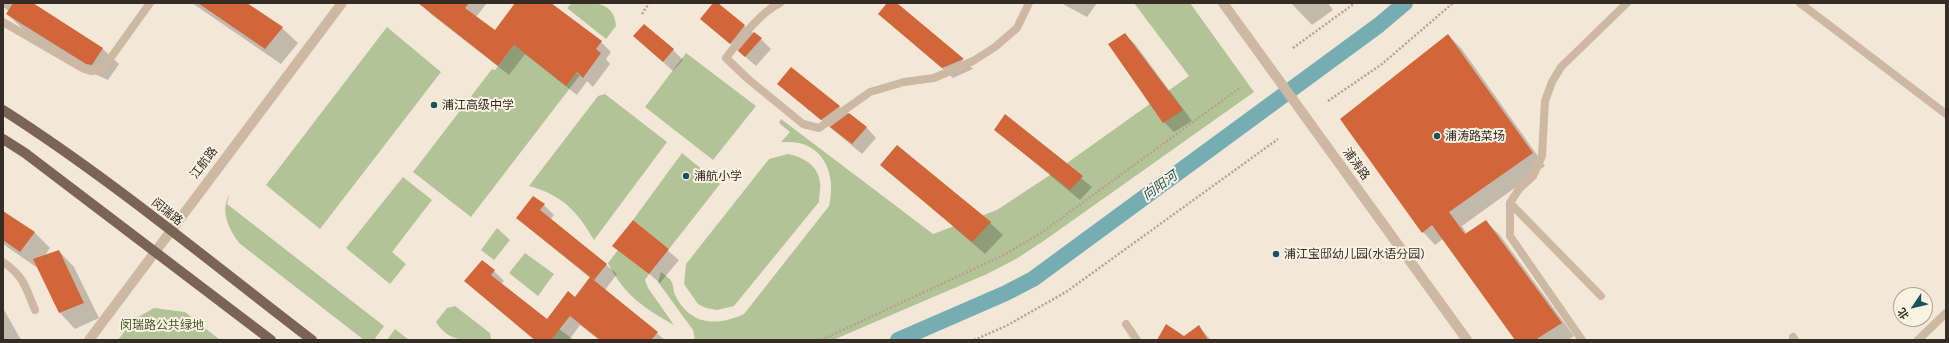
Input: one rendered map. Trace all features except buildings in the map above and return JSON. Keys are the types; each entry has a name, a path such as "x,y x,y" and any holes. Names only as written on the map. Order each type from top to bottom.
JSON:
{"main road":[{"name":"闵瑞路","path":"3,110 41,134 170,230 312,340"},
{"path":"3,139 25,153 271,340"}],"street":[{"name":"江航路","path":"89,340 156,252 170,230 342,3"},
{"name":"浦涛路","path":"1223,3 1467,340"}],"lane":[{"path":"3,22 75,65 91,72 102,70 150,3"},
{"path":"780,3 773,6 746,33 726,58 748,79 803,124 819,128 870,92 904,82 934,78 973,61 995,47 1017,28 1030,3"},
{"path":"1580,339 1510,236 1510,203 1519,189 1533,176 1542,156 1545,101 1552,82 1561,67 1627,3"},
{"path":"1800,3 1946,114"},
{"path":"1510,203 1601,296"},
{"path":"3,262 16,271 23,281 35,310"},
{"path":"1918,340 1946,314"},
{"path":"1126,324 1137,340"}],"path":[{"path":"642,14 649,3"},
{"path":"1293,48 1355,3"},
{"path":"1328,101 1382,64 1453,3"},
{"path":"821,340 1004,256 1041,232 1241,88"},
{"path":"974,340 1006,326 1066,292 1278,139"}],"green space":[{"path":"572,3 595,3 607,7 611,11 616,26 606,39 567,8"},
{"path":"1134,3 1190,3 1254,92 1045,240 1016,259 987,274 833,340 695,340 693,330 658,282 661,272 668,277 673,286 675,295 681,305 696,318 714,322 734,318 744,314 829,206 831,197 830,178 824,161 812,148 803,144 795,142 781,142 790,132 779,123 781,119 933,234 997,210 1053,173 1189,76"},
{"path":"387,27 441,72 320,229 266,185"},
{"path":"514,45 566,85 576,73 580,75 471,217 413,172 492,69 495,70"},
{"path":"686,53 756,106 713,160 645,107"},
{"path":"605,94 667,142 594,240 575,213 560,199 529,186 598,96"},
{"path":"682,153 720,184 669,249 633,220"},
{"path":"788,154 799,157 813,166 819,176 819,202 734,306 717,310 706,308 698,304 684,284 686,264 769,159"},
{"path":"403,177 432,200 392,252 406,264 390,284 346,248"},
{"path":"229,195 227,204 384,326 374,340 364,340 239,243 227,220 225,208"},
{"path":"497,228 510,240 494,260 481,250"},
{"path":"618,250 649,274 645,280 648,288 674,325 653,313 636,300 621,284 608,263"},
{"path":"525,253 554,274 538,296 509,273"},
{"path":"455,306 490,333 491,340 459,339 447,334 441,329 436,322 447,308"},
{"name":"闵瑞路公共绿地","path":"154,308 185,312 220,340 118,340 133,320"},
{"path":"395,329 409,340 387,340"},
{"path":"559,329 574,340 551,340"}],"waterway":[{"name":"向阳河","path":"898,340 1006,293 1033,279 1379,25 1405,3"}],"place":[{"name":"浦江高级中学","path":"434,105"},
{"name":"浦涛路菜场","path":"1437,136"},
{"name":"浦航小学","path":"686,176"},
{"name":"浦江宝邸幼儿园(水语分园)","path":"1276,254"}]}
